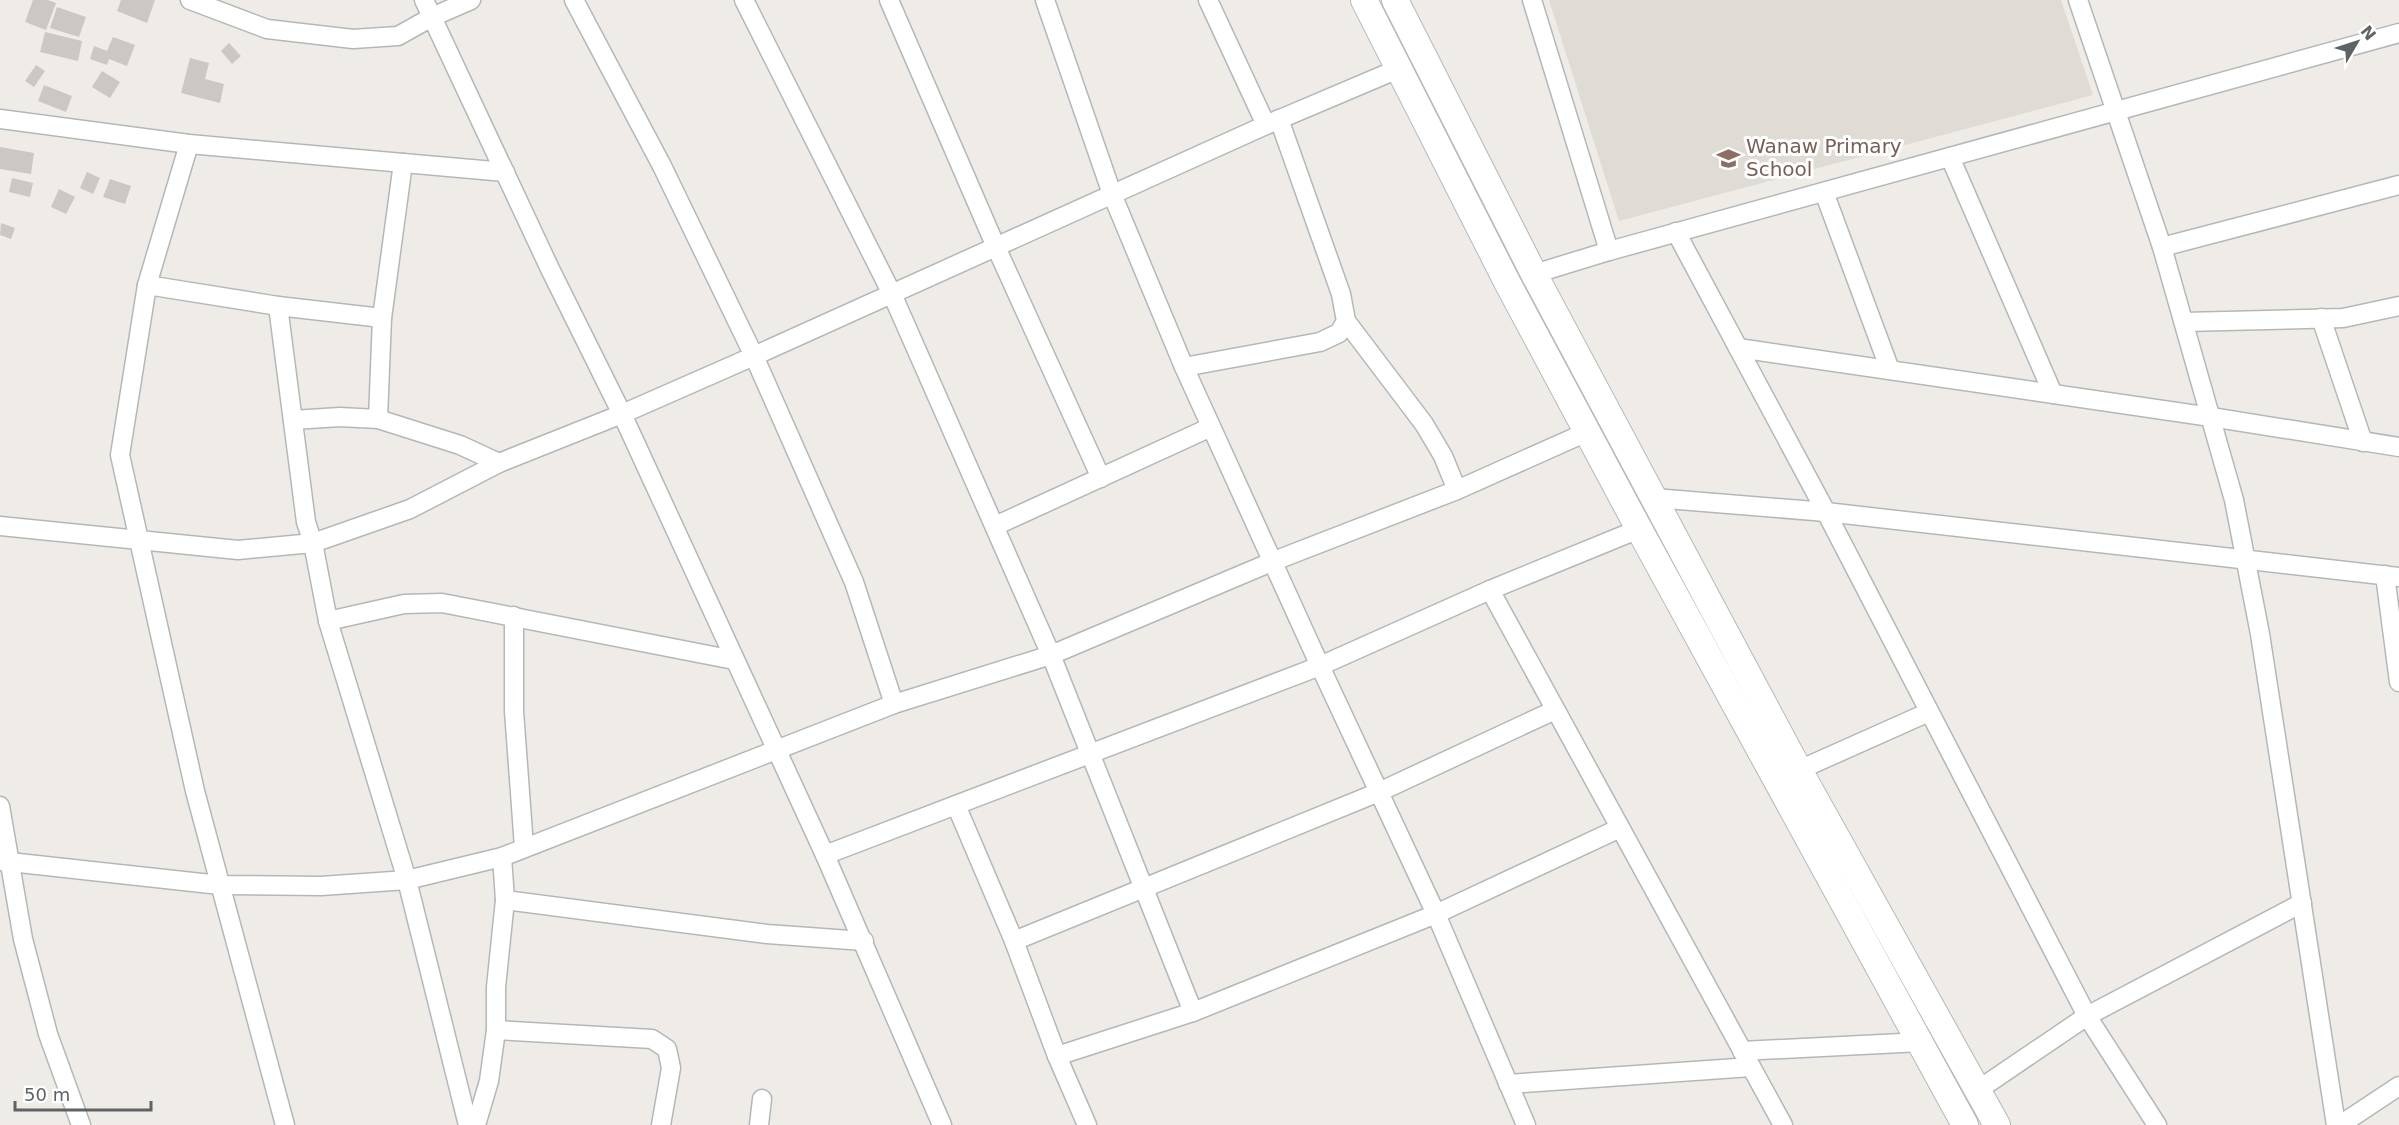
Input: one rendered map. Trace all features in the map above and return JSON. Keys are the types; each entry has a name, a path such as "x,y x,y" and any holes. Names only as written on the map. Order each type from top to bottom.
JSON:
{"main road":[{"path":"1364,0 1508,284 1587,432 1965,1125"},
{"path":"1395,0 1534,274 1799,770 1997,1125"}],"street":[{"path":"190,0 267,29 353,39 398,36 428,8 471,0"},
{"path":"574,0 662,166 754,356 854,582 894,704"},
{"path":"744,0 892,294 1051,655 1193,1012"},
{"path":"889,0 996,247 1101,478"},
{"path":"1045,0 1112,195 1184,367 1436,914 1526,1125"},
{"path":"1208,0 1272,122 1341,294 1346,321 1424,424 1443,456 1457,490"},
{"path":"1532,0 1609,251"},
{"path":"2078,0 2162,247 2234,500 2260,634 2338,1125 2399,1086"},
{"path":"428,8 622,414 825,855 942,1125"},
{"path":"1534,274 1676,232 2399,33"},
{"path":"0,526 238,550 313,543 410,509 499,463 622,414 1272,122 1398,69"},
{"path":"0,119 189,144 505,172"},
{"path":"189,144 147,285 120,455 195,791 285,1125"},
{"path":"1950,157 2053,394"},
{"path":"378,419 382,318 403,163"},
{"path":"2162,247 2399,185"},
{"path":"1824,192 1890,370"},
{"path":"1676,232 1826,512 2087,1016 2157,1125"},
{"path":"147,285 278,306 382,318"},
{"path":"278,306 306,522 313,543 328,621 407,880 468,1125"},
{"path":"2184,322 2343,318 2399,306"},
{"path":"2321,318 2363,442"},
{"path":"1184,367 1320,342 1339,333 1346,321"},
{"path":"1738,348 2211,417 2399,447"},
{"path":"293,420 340,417 378,419 460,445 499,463"},
{"path":"994,526 1211,427"},
{"path":"5,862 220,885 321,886 407,880 502,857 894,704 1051,655 1274,561 1457,490 1587,432"},
{"path":"1654,498 1826,512 2392,576 2399,682"},
{"path":"825,855 1320,666 1490,590 1639,529"},
{"path":"1490,590 1783,1125"},
{"path":"328,621 404,604 442,603 734,660"},
{"path":"514,616 514,711 524,847"},
{"path":"1014,940 1379,792 1555,710"},
{"path":"1799,770 1929,712"},
{"path":"956,805 1014,940 1057,1056 1087,1125"},
{"path":"0,806 5,862 26,950 48,1034 81,1125"},
{"path":"1057,1056 1193,1012 1436,914 1620,828"},
{"path":"476,1125 489,1081 496,1030 496,987 505,900 502,857"},
{"path":"505,900 767,934 864,941"},
{"path":"1978,1090 2087,1016 2302,903"},
{"path":"496,1030 652,1039 666,1049 671,1068 661,1125"},
{"path":"1508,1084 1921,1042"},
{"path":"759,1125 762,1100"}],"shaded area":[{"name":"Wanaw Primary School","path":"1549,0 2061,0 2093,95 1619,221"}],"building":[{"path":"33,0 48,0 56,3 46,30 25,22"},
{"path":"121,0 155,0 147,23 117,11"},
{"path":"57,7 86,17 79,37 50,28"},
{"path":"45,32 82,41 78,61 40,52"},
{"path":"113,37 135,45 127,66 109,59 107,65 90,59 94,46 107,51"},
{"path":"229,43 241,56 232,64 221,51"},
{"path":"190,58 209,63 205,79 224,84 220,103 181,93"},
{"path":"36,65 45,71 34,87 25,81"},
{"path":"102,71 120,82 110,98 92,87"},
{"path":"44,85 72,96 66,112 38,101"},
{"path":"0,147 34,153 31,174 0,169"},
{"path":"87,172 100,178 93,194 80,188"},
{"path":"12,178 33,183 30,197 9,192"},
{"path":"110,179 131,186 125,204 103,197"},
{"path":"59,189 75,197 66,214 51,207"},
{"path":"1,223 15,228 11,239 0,235"}],"place":[{"name":"Wanaw Primary School","path":"1728,158"}]}
